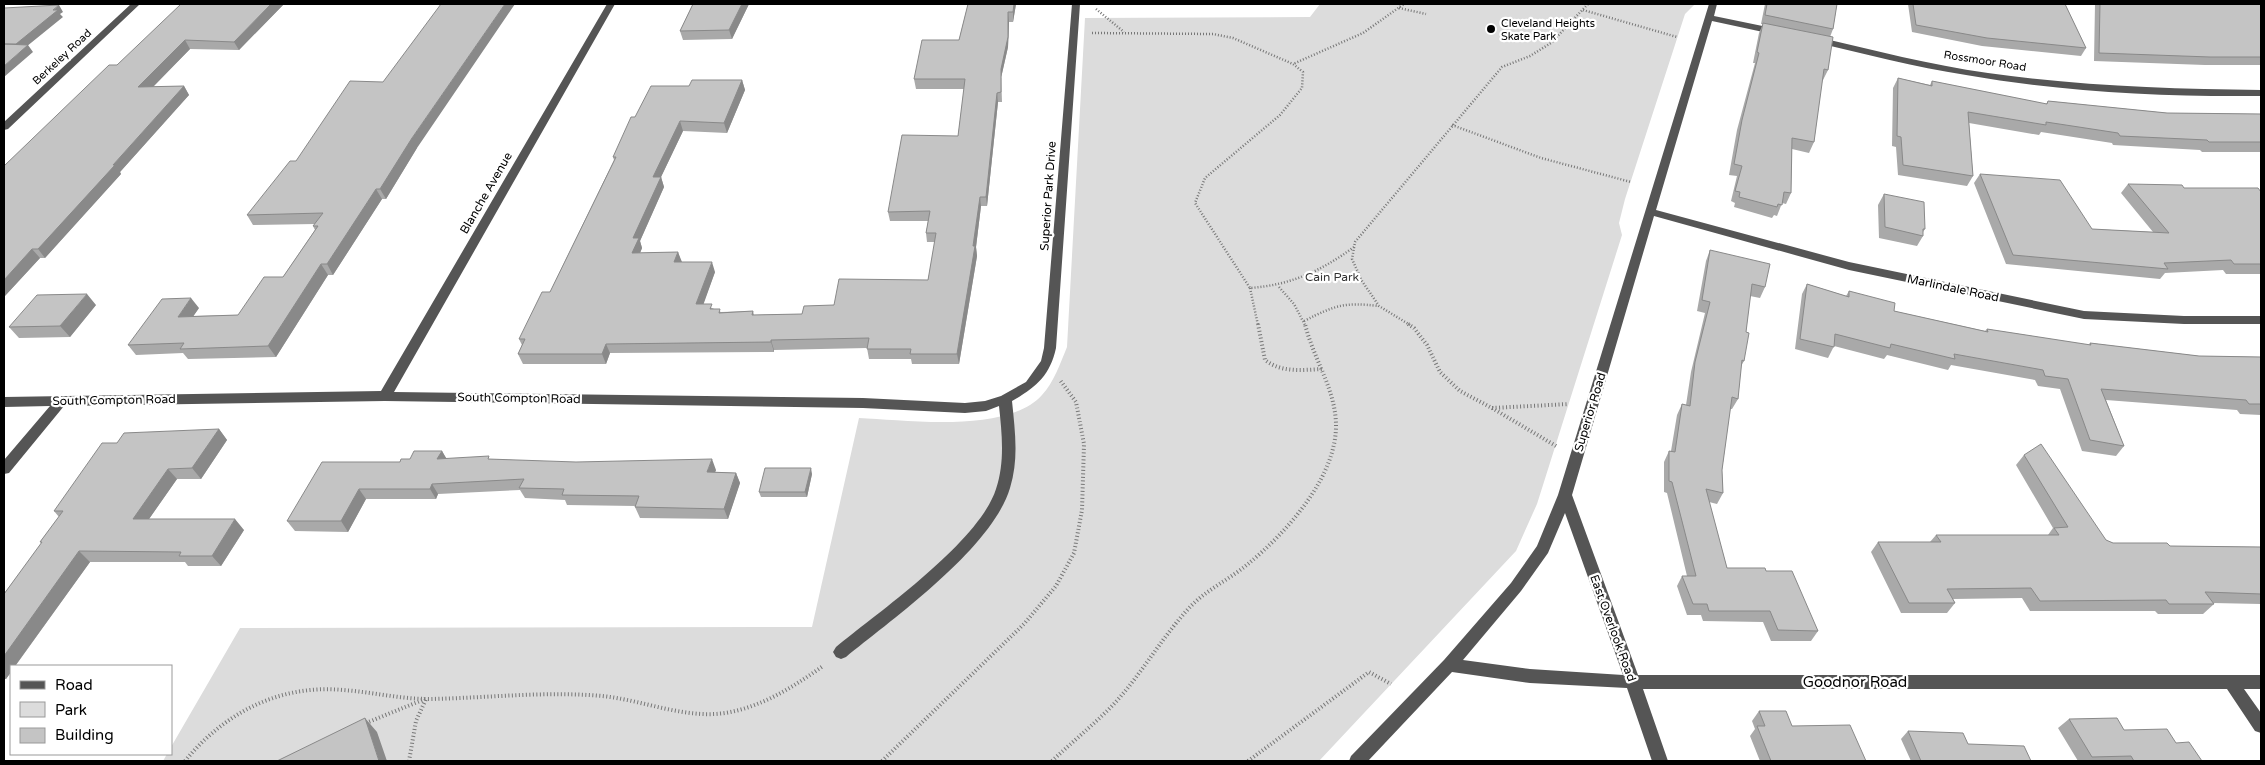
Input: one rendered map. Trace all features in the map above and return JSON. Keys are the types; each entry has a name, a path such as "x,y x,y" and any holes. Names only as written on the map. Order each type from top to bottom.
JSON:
{"street":[{"name":"Berkeley Road","path":"4,127 136,4"},
{"name":"Blanche Avenue","path":"385,396 611,4"},
{"name":"Superior Park Drive","path":"1030,385 1043,368 1050,348 1076,4"},
{"name":"Superior Road","path":"1357,761 1449,665 1516,587 1543,549 1565,495 1713,4"},
{"path":"1709,18 1785,34"},
{"name":"Rossmoor Road","path":"1803,38 1986,76 2096,87 2193,93 2261,93"},
{"name":"Marlindale Road","path":"1651,212 1849,266 2084,315 2184,320 2261,320"},
{"name":"South Compton Road","path":"4,402 385,396 863,403 945,408 986,406 1005,399 1030,385"},
{"path":"841,652 942,569 986,522 1003,489 1010,449 1005,399"},
{"path":"4,469 61,401"},
{"name":"East Overlook Road","path":"1565,495 1634,682 1660,761"},
{"name":"Goodnor Road","path":"1449,665 1530,676 1634,682 2261,682"},
{"path":"2230,681 2261,726"}],"path":[{"path":"1293,64 1363,33 1404,4"},
{"path":"1556,446 1460,391 1440,372 1427,345 1414,328 1379,306 1362,280 1352,259 1356,242 1502,67 1530,56 1551,43 1588,4"},
{"path":"1398,8 1426,14"},
{"path":"1095,9 1125,32"},
{"path":"1583,10 1677,37"},
{"path":"1074,33 1184,32 1219,35 1233,38 1293,64 1303,72 1302,88 1280,116 1205,178 1195,203 1203,220 1234,260 1250,288 1265,360 1271,366 1286,369 1322,369"},
{"path":"1452,126 1541,158 1631,182"},
{"path":"1250,288 1278,287 1300,281 1355,247"},
{"path":"1052,761 1110,707 1191,606 1248,564 1284,531 1307,503 1332,453 1336,425 1332,397 1322,369 1309,342 1304,321 1294,304 1278,287"},
{"path":"1304,321 1328,309 1351,303 1379,306"},
{"path":"885,760 1024,624 1056,586 1074,553 1082,510 1084,444 1076,402 1061,381 1043,368"},
{"path":"1492,408 1569,404"},
{"path":"185,761 194,748 225,722 265,698 298,690 330,689 426,699 529,694 603,696 702,713 739,710 785,693 841,652"},
{"path":"1248,761 1368,672 1391,684"},
{"path":"361,725 426,699"},
{"path":"410,761 416,722 426,699"}],"green space":[{"name":"Cain Park","path":"1320,4 1695,4 1685,14 1625,199 1619,223 1622,235 1537,504 1516,551 1319,761 163,761 166,755 172,755 172,745 240,628 812,627 859,418 955,422 981,420 1005,415 1026,407 1042,395 1056,372 1067,347 1085,18 1310,17"}],"building":[{"path":"181,4 271,4 234,42 185,40 138,87 184,86 38,249 32,249 4,280 4,166 109,65 117,65"},
{"path":"441,4 505,4 412,138 380,189 376,189 327,264 321,264 268,346 180,349 184,343 128,345 162,299 191,298 178,317 238,315 264,277 283,277 318,226 313,226 323,213 247,215 290,161 296,161 350,81 383,82"},
{"path":"693,4 742,4 729,30 680,31"},
{"path":"968,4 1014,4 1013,12 1008,12 1008,37 1001,69 1001,92 997,93 986,197 980,197 973,246 975,246 957,354 910,354 911,349 867,349 869,338 771,340 771,342 606,344 602,354 518,354 525,339 519,339 542,292 550,292 616,157 613,157 631,117 635,117 651,86 689,86 692,80 742,80 724,123 680,121 653,177 661,177 633,238 639,238 632,253 678,252 674,262 712,262 696,304 712,304 710,309 720,309 719,313 753,311 752,315 802,314 804,306 834,305 839,279 928,280 936,233 926,233 930,211 888,212 902,135 958,136 965,79 914,79 922,40 959,40"},
{"path":"1767,4 1837,4 1833,29 1765,15"},
{"path":"1913,4 2065,4 2086,48 1987,38 1916,25"},
{"path":"2100,4 2261,4 2261,57 2099,53"},
{"path":"59,5 53,10 58,10 16,44 4,44 4,8"},
{"path":"1763,23 1833,37 1828,70 1824,69 1814,142 1792,138 1791,193 1784,192 1782,205 1778,204 1777,207 1739,197 1740,192 1735,191 1742,166 1734,164 1742,120 1759,53 1757,52"},
{"path":"4,44 28,45 4,66"},
{"path":"1898,78 1932,86 1932,81 2047,104 2048,101 2167,113 2261,114 2261,142 2209,142 2207,140 2120,136 2118,133 2046,122 2046,125 1968,112 1973,176 1903,165 1901,137 1897,136"},
{"path":"1980,174 2060,180 2092,229 2169,233 2128,184 2182,185 2184,188 2258,188 2261,192 2261,264 2234,264 2231,260 2164,263 2168,269 2013,255"},
{"path":"1884,194 1924,202 1925,229 1923,229 1923,236 1885,227"},
{"path":"1710,250 1770,264 1765,287 1752,284 1746,332 1749,333 1744,361 1742,360 1738,399 1732,397 1722,470 1723,493 1706,489 1727,568 1765,568 1766,571 1792,571 1818,631 1778,630 1770,611 1709,611 1707,604 1693,604 1682,576 1696,576 1672,482 1669,481 1669,451 1675,452 1682,404 1690,406 1695,362 1710,302 1702,300"},
{"path":"1807,284 1849,297 1849,291 1895,303 1894,311 1988,332 1987,329 2091,345 2090,343 2199,356 2261,357 2261,404 2249,404 2246,400 2101,389 2124,446 2090,440 2068,379 2045,376 2043,370 1954,354 1955,359 1891,344 1890,348 1835,334 1834,347 1800,339"},
{"path":"87,294 60,326 9,327 37,295"},
{"path":"219,429 192,468 168,469 133,519 235,519 212,556 179,556 181,552 79,551 4,656 4,594 63,511 54,511 102,443 117,443 124,433"},
{"path":"2041,444 2106,540 2113,543 2167,543 2170,546 2261,547 2261,594 2205,592 2214,604 2169,604 2166,600 2040,601 2031,588 1947,589 1955,603 1909,603 1878,542 1941,542 1936,535 2059,535 2054,528 2068,527 2024,455"},
{"path":"414,451 442,451 437,459 489,456 488,459 576,462 712,459 707,472 736,473 724,509 635,507 639,496 562,495 564,489 519,488 524,479 432,484 430,489 359,489 341,521 287,521 322,462 400,462 401,459 410,459"},
{"path":"765,468 811,468 805,492 759,492"},
{"path":"1759,711 1786,711 1792,726 1850,725 1866,761 1771,761 1757,726 1765,726"},
{"path":"365,718 379,761 277,761"},
{"path":"2117,718 2124,730 2167,729 2176,743 2189,742 2202,761 2134,761 2131,756 2092,757 2069,719"},
{"path":"1908,731 1963,733 1968,744 2024,746 2031,761 1921,761"}],"place":[{"name":"Cleveland Heights Skate Park","path":"1491,29"}]}
